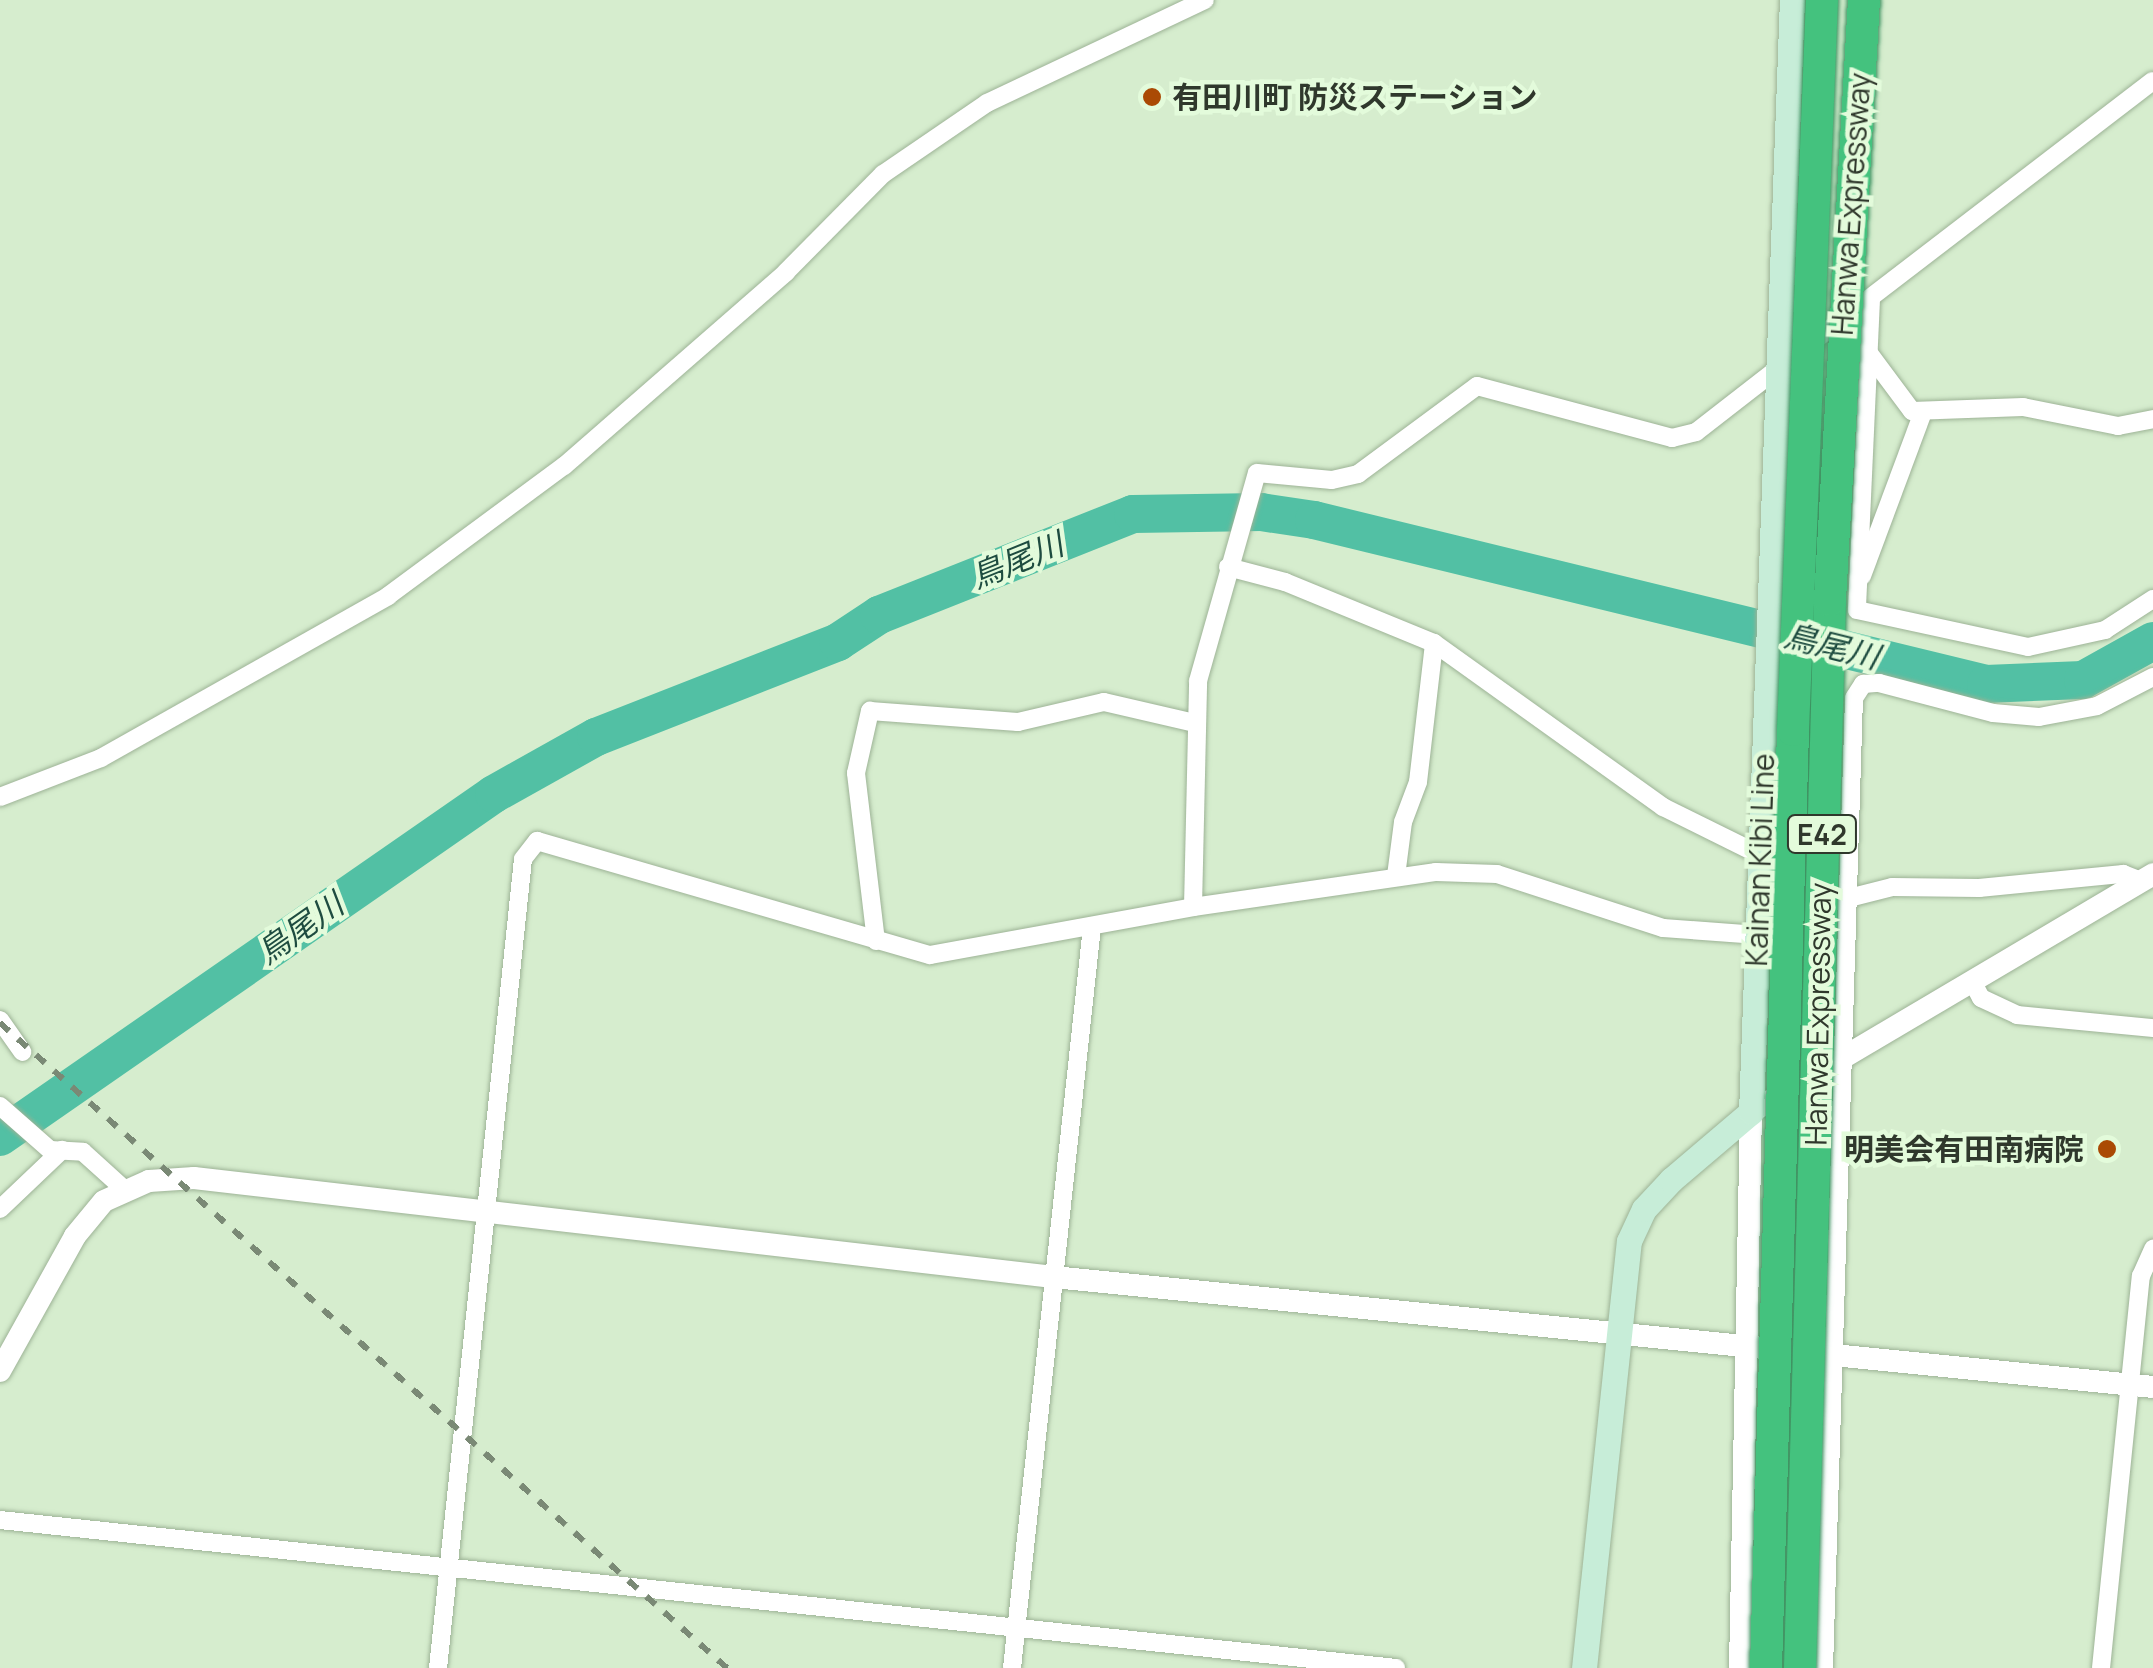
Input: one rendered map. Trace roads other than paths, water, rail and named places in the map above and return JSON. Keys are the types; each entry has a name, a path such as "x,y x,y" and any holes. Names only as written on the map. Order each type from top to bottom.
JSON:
{"highway":[{"name":"Hanwa Expressway","path":"1766,1668 1793,730 1822,0"},
{"name":"Hanwa Expressway","path":"1800,1668 1830,600 1864,0"}],"main road":[{"name":"Kainan Kibi Line","path":"1751,1112 1792,0"},
{"path":"1584,1668 1628,1241 1644,1209 1751,1112"}],"street":[{"path":"0,797 101,758 388,596 564,466 786,272 883,174 987,103 1205,0"},
{"path":"1193,907 1194,723 1228,567 1254,478 1263,471 1332,480 1358,474 1477,386 1672,438 1696,432 2153,82"},
{"path":"1871,299 1855,602 1864,614 2009,646 2072,641 2153,600"},
{"path":"1868,352 1912,411 2023,407 2118,426 2153,418"},
{"path":"1856,582 1923,412"},
{"path":"1228,567 1285,582 1434,643 1663,807 1760,854"},
{"path":"1396,876 1403,822 1418,782 1434,643"},
{"path":"1824,1668 1852,709 1863,684 2040,717 2097,706 2153,677"},
{"path":"876,941 856,773 870,711 1018,722 1104,702 1194,723"},
{"path":"438,1668 489,1215 523,858 531,844 546,840 930,955 1193,907 1396,876 1498,874 1663,928 1758,935"},
{"path":"1758,899 1830,902 1846,894 2104,875 2147,878"},
{"path":"1740,1668 1751,1112 2147,878"},
{"path":"1012,1668 1092,927"},
{"path":"1972,982 1981,998 2017,1016 2153,1028"},
{"path":"0,1020 22,1052"},
{"path":"0,1106 50,1150 83,1152 124,1189"},
{"path":"0,1209 62,1150"},
{"path":"0,1371 75,1236 124,1189 194,1178 489,1215 1053,1276 2141,1386"},
{"path":"2101,1668 2141,1386 2140,1276 2153,1249"},
{"path":"0,1520 1396,1668"}],"waterway":[{"name":"鳥尾川","path":"0,1137 494,794 596,737 838,642 879,615 1133,514 1261,512 1314,520 1986,684 2083,680 2153,641"}],"railway":[{"path":"0,1023 727,1668"}],"place":[{"name":"有田川町 防災ステーション","path":"1152,97"},
{"name":"明美会有田南病院","path":"2107,1149"}]}
